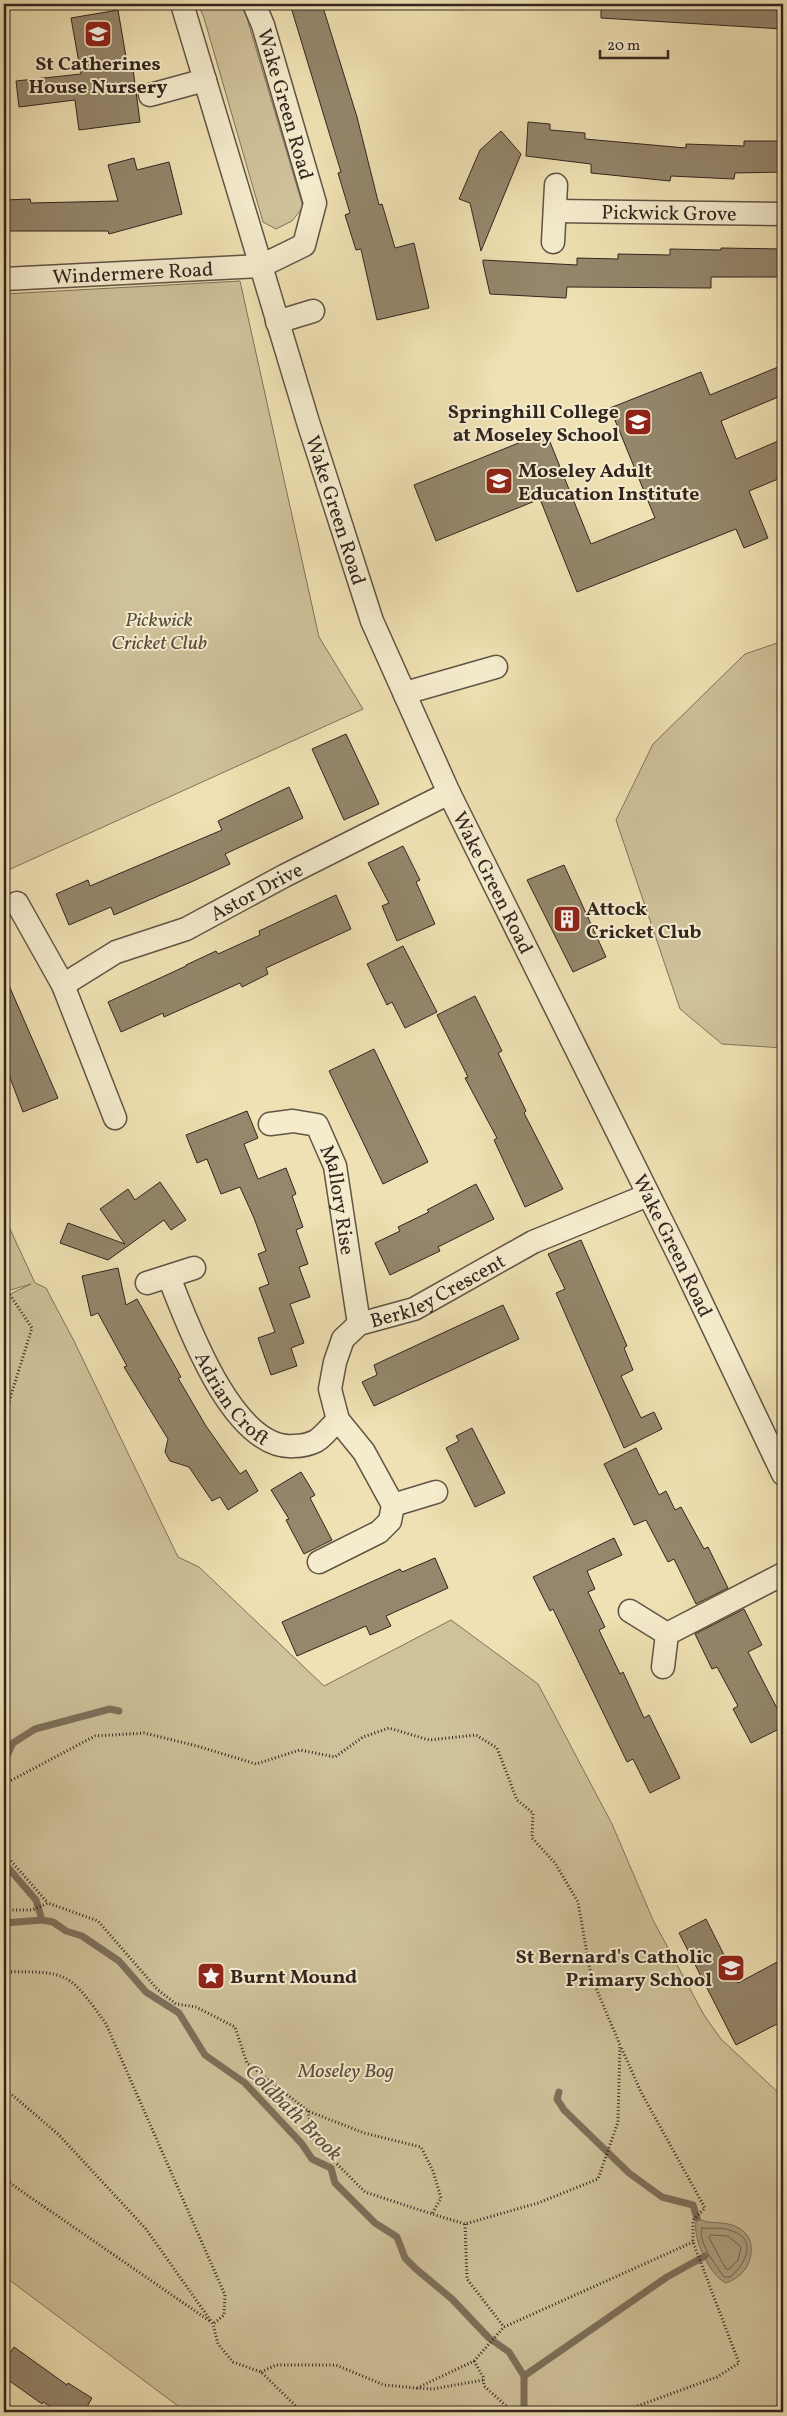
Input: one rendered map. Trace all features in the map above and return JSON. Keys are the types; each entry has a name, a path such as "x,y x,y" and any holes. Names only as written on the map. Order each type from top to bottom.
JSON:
{"street":[{"name":"Wake Green Road","path":"182,4 260,266 372,621 448,793 648,1195 783,1474"},
{"name":"Wake Green Road","path":"254,4 263,25 315,203 304,245 260,266"},
{"path":"150,95 205,80"},
{"path":"553,242 556,185"},
{"name":"Pickwick Grove","path":"555,211 783,214"},
{"name":"Windermere Road","path":"4,279 260,266"},
{"path":"278,322 313,311"},
{"path":"405,694 412,690 496,666"},
{"name":"Astor Drive","path":"63,985 116,952 186,929 284,876 448,793"},
{"path":"17,904 63,985 115,1118"},
{"name":"Mallory Rise","path":"270,1124 293,1121 318,1126 334,1166 359,1324"},
{"name":"Berkley Crescent","path":"392,1505 364,1452 338,1420 330,1389 335,1362 344,1338 359,1324 414,1309 533,1242 648,1195"},
{"path":"147,1283 194,1268"},
{"name":"Adrian Croft","path":"169,1277 189,1328 218,1388 246,1424 267,1440 283,1447 315,1442 338,1420"},
{"path":"319,1562 379,1532 390,1521 392,1505 436,1492"},
{"path":"667,1634 783,1574"},
{"path":"630,1611 667,1634"},
{"path":"664,1667 667,1634"}],"path":[{"path":"4,1286 32,1328 5,1409"},
{"path":"4,1788 10,1781 95,1736 144,1733 197,1746 256,1764 300,1750 335,1757 363,1737 389,1728 429,1740 476,1735 497,1748 517,1800 533,1813 532,1838 555,1863 578,1902 591,1976 641,2092 705,2208 693,2220 693,2242 739,2363 717,2377 621,2412"},
{"path":"4,1853 48,1903 98,1921 157,1989 176,2004 196,2007 235,2027 247,2063 308,2111 364,2133 421,2147 434,2171 441,2198 432,2214"},
{"path":"4,1910 32,1910 48,1903"},
{"path":"4,1972 44,1971 67,1977 82,1991 106,2024 225,2295 224,2315 213,2324"},
{"path":"308,2111 314,2141 365,2192 466,2224 538,2203 598,2180 618,2122 620,2045"},
{"path":"4,2088 58,2134 146,2229 213,2324 218,2344 233,2362 261,2372 302,2412"},
{"path":"4,2178 213,2324"},
{"path":"466,2224 467,2278 504,2327"},
{"path":"417,2388 474,2361 504,2327 693,2242"},
{"path":"474,2361 484,2386 513,2412"},
{"path":"261,2372 276,2365 336,2365 384,2384 433,2389 483,2380"}],"green space":[{"path":"198,4 244,8 303,207 292,221 276,229 263,222 204,18"},
{"name":"Pickwick Cricket Club","path":"240,281 319,637 363,709 4,872 4,294"},
{"path":"783,641 783,1048 722,1044 680,1009 616,820 653,744 745,654"},
{"name":"Moseley Bog","path":"4,1216 35,1283 46,1288 74,1341 178,1557 199,1567 324,1686 451,1620 538,1684 612,1824 653,1920 704,2015 721,2039 783,2097 783,2412 186,2412 4,2276 4,1297 31,1284 4,1292"}],"water":[{"path":"697,2218 732,2225 743,2231 749,2238 751,2253 749,2263 744,2271 734,2279 726,2283 720,2279 708,2264 696,2234"}],"building":[{"path":"290,4 322,4 357,117 379,205 382,204 395,248 414,243 429,308 377,320 361,249 356,250 345,215 350,213 338,173 341,172"},
{"path":"601,4 783,4 783,29 601,18"},
{"path":"118,10 128,69 133,69 140,122 79,130 75,100 19,107 16,81 81,74 71,18"},
{"path":"528,122 550,124 550,130 585,133 585,139 686,148 686,144 744,146 744,141 783,141 783,172 735,173 734,179 671,176 670,181 591,173 591,164 526,156"},
{"path":"501,131 521,154 481,251 470,203 459,199 480,150"},
{"path":"134,158 137,170 169,162 182,214 109,234 108,231 4,231 4,200 30,199 31,203 118,201 108,165"},
{"path":"721,248 783,249 783,277 711,277 711,288 567,287 566,298 490,294 483,263 483,260 577,265 577,258 618,259 618,254 670,255 670,249 721,250"},
{"path":"783,365 783,395 721,421 736,459 783,439 783,477 749,491 768,538 744,548 736,529 577,592 540,499 436,541 414,485 546,432 591,544 655,518 610,408 701,372 710,395"},
{"path":"346,734 379,804 344,820 312,749"},
{"path":"289,787 303,818 225,854 230,864 114,915 111,907 69,925 56,894 88,880 90,886 222,830 218,821"},
{"path":"403,846 420,880 416,882 435,924 397,941 382,906 389,903 368,863"},
{"name":"Attock Cricket Club","path":"564,865 606,957 573,972 527,880"},
{"path":"336,895 351,929 266,968 268,974 242,987 240,983 164,1017 163,1013 121,1032 108,1002 216,951 218,954 260,935 259,931"},
{"path":"403,946 437,1012 405,1028 392,1002 387,1005 367,964"},
{"path":"4,974 58,1098 23,1112 4,1062"},
{"path":"475,996 502,1051 498,1053 526,1111 524,1113 563,1189 525,1207 494,1140 497,1138 465,1078 468,1077 437,1015"},
{"path":"374,1049 428,1162 383,1184 329,1071"},
{"path":"247,1111 258,1138 244,1144 258,1179 286,1168 296,1194 292,1196 303,1227 296,1230 308,1264 299,1267 310,1297 290,1304 304,1343 291,1348 297,1366 271,1375 258,1338 275,1332 259,1288 269,1284 258,1254 266,1251 240,1187 221,1194 207,1159 197,1163 186,1135"},
{"path":"160,1182 186,1220 171,1230 164,1220 108,1260 60,1243 68,1223 125,1244 100,1209 128,1189 135,1200"},
{"path":"476,1184 494,1219 438,1247 440,1251 390,1275 375,1243 400,1231 398,1227 429,1212 427,1210"},
{"path":"581,1240 627,1346 624,1348 633,1370 621,1376 641,1418 654,1412 662,1429 624,1448 556,1293 565,1289 548,1254"},
{"path":"118,1268 126,1305 137,1299 181,1377 178,1378 206,1426 240,1474 246,1470 258,1491 228,1510 220,1497 212,1501 189,1467 170,1461 165,1452 168,1439 124,1367 127,1366 98,1313 91,1316 82,1276"},
{"path":"503,1305 519,1339 374,1406 362,1382 377,1375 374,1365"},
{"path":"472,1428 505,1493 475,1507 446,1448 459,1441 456,1436"},
{"path":"636,1448 659,1495 666,1491 675,1510 681,1507 704,1549 708,1547 728,1588 696,1604 674,1559 668,1562 646,1520 634,1525 604,1464"},
{"path":"301,1472 315,1495 310,1498 332,1540 304,1554 286,1520 289,1519 271,1490"},
{"path":"614,1538 622,1555 587,1571 595,1589 588,1592 605,1627 599,1630 620,1674 623,1672 644,1718 649,1715 680,1778 650,1793 633,1759 627,1762 553,1609 550,1611 533,1577"},
{"path":"435,1558 448,1588 386,1616 391,1626 370,1635 366,1626 297,1656 282,1622 400,1569 402,1572"},
{"path":"744,1609 762,1645 748,1652 783,1720 783,1727 751,1743 733,1709 738,1706 717,1667 712,1669 695,1634"},
{"path":"706,1919 738,1983 783,1959 783,2021 736,2045 679,1933"},
{"path":"14,2347 67,2385 68,2383 92,2398 84,2412 60,2412 43,2402 42,2404 4,2377 4,2362"}],"waterway":[{"path":"4,1762 13,1743 35,1729 110,1709 119,1711"},
{"path":"4,1863 36,1900 42,1920"},
{"name":"Coldbath Brook","path":"4,1923 42,1920 53,1922 66,1931 82,1936 119,1961 146,1992 179,2013 205,2055 245,2083 302,2144 312,2159 331,2168 335,2183 375,2223 397,2237 405,2258 452,2299 489,2338 509,2352 524,2376 524,2412"},
{"path":"559,2092 557,2099 564,2110 629,2173 662,2197 693,2205 697,2218"},
{"path":"524,2376 667,2277 705,2256"}],"place":[{"name":"St Catherines House Nursery","path":"98,34"},
{"name":"Springhill College at Moseley School","path":"638,422"},
{"name":"Moseley Adult Education Institute","path":"499,481"},
{"name":"Attock Cricket Club","path":"567,919"},
{"name":"St Bernard's Catholic Primary School","path":"731,1968"},
{"name":"Burnt Mound","path":"211,1976"}]}
